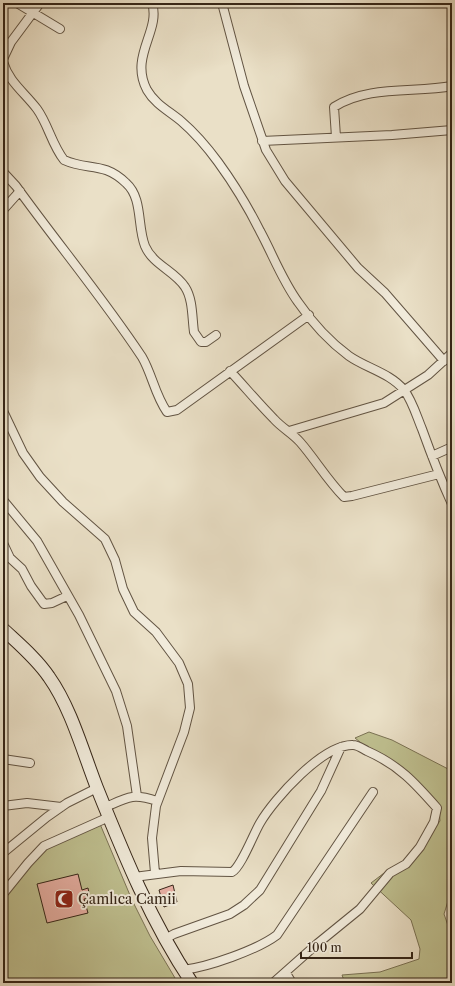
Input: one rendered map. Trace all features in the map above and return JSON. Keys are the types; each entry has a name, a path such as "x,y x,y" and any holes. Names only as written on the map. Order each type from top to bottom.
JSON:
{"main road":[{"path":"3,629 50,677 63,701 134,877 165,939 192,983"}],"street":[{"path":"17,3 60,29"},
{"path":"3,58 11,42 40,3"},
{"path":"152,3 154,10 152,24 141,60 143,78 148,90 162,107 180,120 200,139 219,164 260,231 281,274 298,303 349,356 384,375 404,390 417,417 452,504"},
{"path":"222,3 244,86 262,140 266,150 285,181 358,268 385,293 444,361"},
{"path":"3,62 10,80 36,108 45,122 64,160 75,164 101,167 117,175 128,184 137,199 145,247 153,258 179,279 188,292 194,332 197,338 201,342 206,342 216,335"},
{"path":"336,137 334,108 343,102 375,93 452,86"},
{"path":"262,140 452,130"},
{"path":"3,172 20,192 117,320 143,359 158,398 167,412 177,410 309,315"},
{"path":"3,210 20,192"},
{"path":"290,431 384,403 428,376 452,353"},
{"path":"230,371 275,421 290,431 315,459 334,487 344,497 439,474"},
{"path":"3,411 23,453 40,477 63,502 106,539 115,560 123,589 134,612 156,632 179,663 188,684 190,708 184,732 157,801 152,838 155,873"},
{"path":"432,456 452,447"},
{"path":"4,502 37,541 68,596 116,691 127,726 137,796"},
{"path":"3,543 10,558 22,569 31,586 44,604 52,603 68,596"},
{"path":"134,877 155,873 181,871 232,872 238,869 250,840 267,810 310,766 341,747 354,745 396,765 437,808 434,822 420,847 406,864 390,873 360,909 273,983"},
{"path":"165,939 174,934 230,914 244,905 260,890 322,791 341,747"},
{"path":"3,759 30,763"},
{"path":"3,853 61,807 97,788"},
{"path":"183,970 196,969 260,945 277,935 373,792"},
{"path":"3,894 44,846 107,812 129,797 141,795 157,801"},
{"path":"3,806 27,803 61,807"},
{"path":"286,973 292,983"}],"green space":[{"path":"369,732 392,740 452,771 452,888 444,914 452,937 452,983 345,983 342,975 380,972 419,959 420,949 411,920 371,883 388,870 409,861 440,821 439,806 355,738"},
{"path":"100,824 132,900 150,936 178,983 3,983 3,885 37,851"}],"building":[{"name":"Çamlıca Camii","path":"78,874 82,890 88,888 90,898 84,899 88,913 47,923 37,884"},
{"path":"173,885 177,902 164,907 159,890"}],"place":[{"name":"Çamlıca Camii","path":"64,899"}]}
